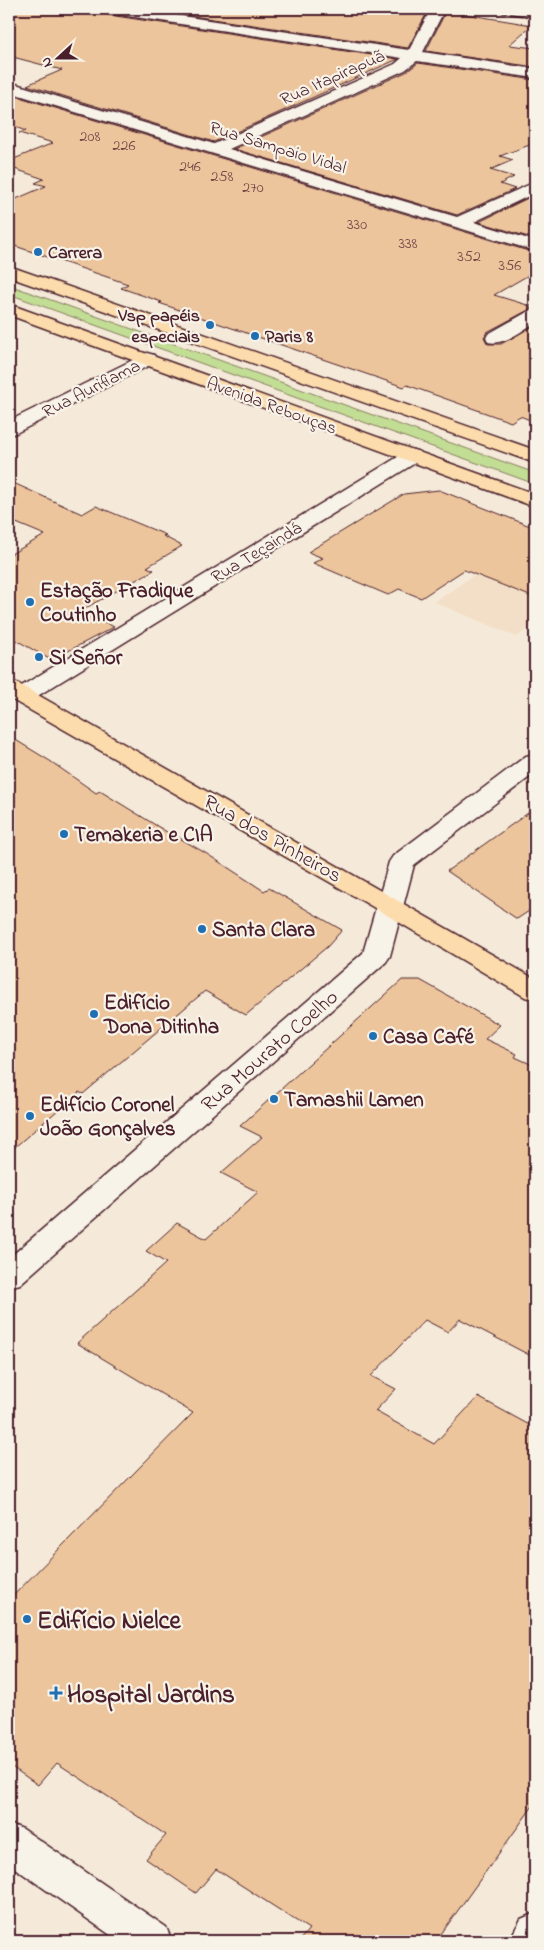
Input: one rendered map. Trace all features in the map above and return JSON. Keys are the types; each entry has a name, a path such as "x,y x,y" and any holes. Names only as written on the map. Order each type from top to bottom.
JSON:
{"main road":[{"name":"Avenida Rebouças","path":"9,271 535,457"},
{"name":"Avenida Rebouças","path":"9,309 535,501"},
{"name":"Rua dos Pinheiros","path":"16,691 535,991"}],"street":[{"path":"109,9 535,74"},
{"name":"Rua Itapirapuã","path":"215,149 400,68 414,56 438,9"},
{"path":"508,9 535,13"},
{"name":"Rua Sampaio Vidal","path":"9,87 535,246"},
{"path":"460,222 535,187"},
{"path":"495,338 535,315"},
{"name":"Rua Auriflama","path":"9,429 147,359"},
{"name":"Rua Teçaindá","path":"16,691 413,456"},
{"name":"Rua Mourato Coelho","path":"9,1276 376,956 402,862 535,761"},
{"path":"9,1842 152,1941"},
{"path":"529,1941 535,1932"}],"shaded area":[{"path":"535,534 535,624 517,637 434,602"}],"green space":[{"path":"9,285 535,473 535,484 9,294"}],"building":[{"path":"9,9 100,9 102,13 109,15 398,59 214,142 27,85 62,70 9,56"},
{"path":"146,9 429,9 408,48"},
{"path":"446,11 532,25 509,45 535,48 535,67 426,51"},
{"path":"418,63 535,80 535,143 500,156 513,160 490,170 514,177 500,184 515,189 457,215 234,149 406,72"},
{"path":"9,94 535,253 535,269 529,272 532,273 494,295 534,307 487,332 484,337 488,344 501,344 535,325 535,422 520,416 511,422 407,385 404,387 159,303 162,302 121,288 128,284 9,244 9,202 46,186 35,183 44,179 9,167 9,161 53,143 19,133 26,131 9,125"},
{"path":"534,195 535,239 479,222"},
{"path":"9,481 82,514 96,506 166,535 163,536 182,546 147,567 154,570 82,610 114,627 51,660 9,636 9,555 45,535 9,520"},
{"path":"439,490 535,528 535,598 464,570 421,598 399,589 388,595 313,563 323,558 308,552 404,494"},
{"path":"9,736 50,761 96,793 100,791 175,837 207,854 264,891 269,888 342,930 328,946 246,1015 205,991 83,1094 79,1092 9,1152"},
{"path":"535,808 535,907 517,919 447,871"},
{"path":"402,980 420,980 500,1025 485,1039 517,1054 515,1057 535,1066 535,1358 460,1319 448,1332 425,1320 371,1376 396,1389 375,1411 434,1444 478,1397 535,1428 535,1803 436,1941 299,1941 309,1929 216,1869 196,1893 146,1859 166,1835 57,1763 38,1785 9,1765 9,1600 193,1413 77,1343 166,1263 146,1251 177,1223 206,1239 258,1192 221,1173 262,1137 240,1126"}],"place":[{"name":"Carrera","path":"38,252"},
{"name":"Vsp papéis especiais","path":"210,325"},
{"name":"Paris 8","path":"255,336"},
{"name":"Estação Fradique Coutinho","path":"30,602"},
{"name":"Si Señor","path":"39,657"},
{"name":"Temakeria e CIA","path":"64,834"},
{"name":"Santa Clara","path":"202,929"},
{"name":"Edifício Dona Ditinha","path":"94,1014"},
{"name":"Casa Café","path":"373,1036"},
{"name":"Tamashii Lamen","path":"274,1099"},
{"name":"Edifício Coronel João Gonçalves","path":"30,1116"},
{"name":"Edifício Nielce","path":"27,1619"},
{"name":"Hospital Jardins","path":"56,1693"}]}
